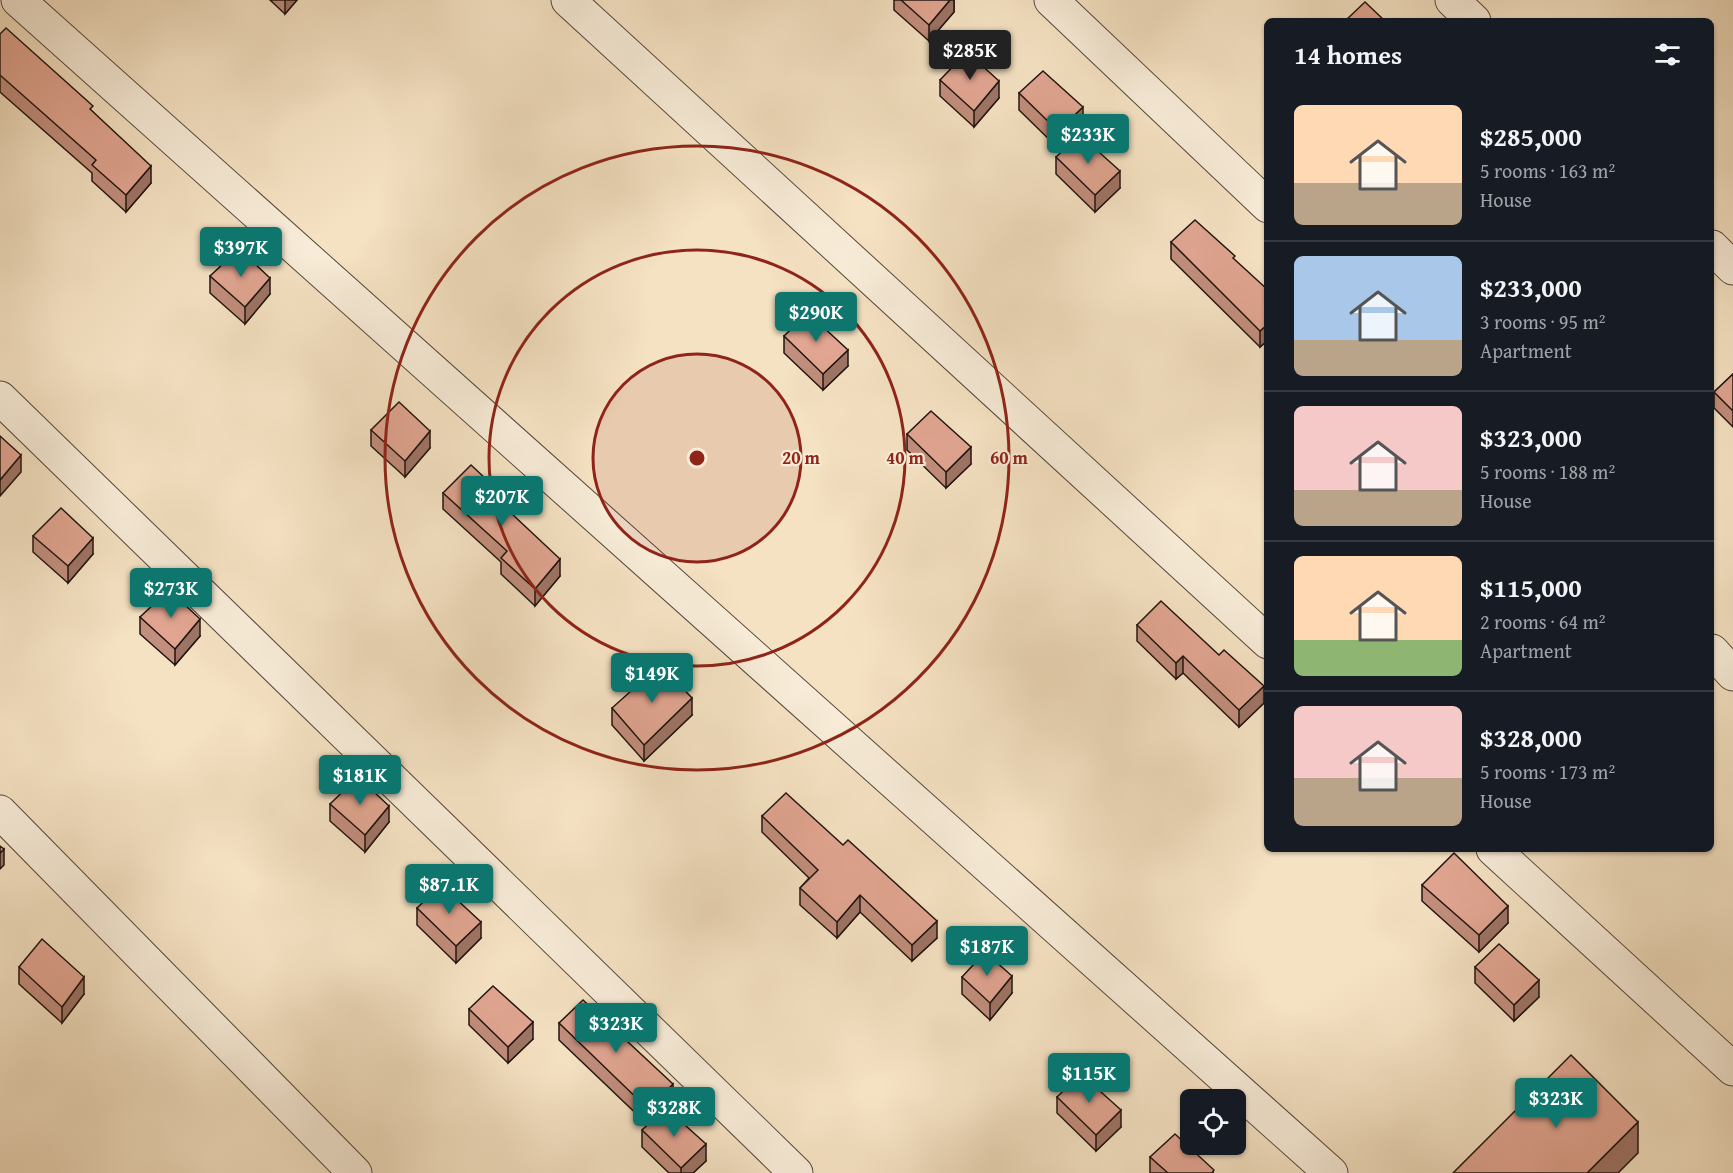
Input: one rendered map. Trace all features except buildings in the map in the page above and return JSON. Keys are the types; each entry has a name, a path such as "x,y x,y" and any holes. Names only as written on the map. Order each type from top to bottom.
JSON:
{"street":[{"path":"18,0 1331,1173"},
{"path":"568,0 1264,638"},
{"path":"1051,0 1264,202"},
{"path":"1452,0 1471,18"},
{"path":"1714,249 1733,268"},
{"path":"0,398 796,1173"},
{"path":"1714,653 1733,674"},
{"path":"0,812 355,1173"},
{"path":"1496,852 1733,1069"}]}
